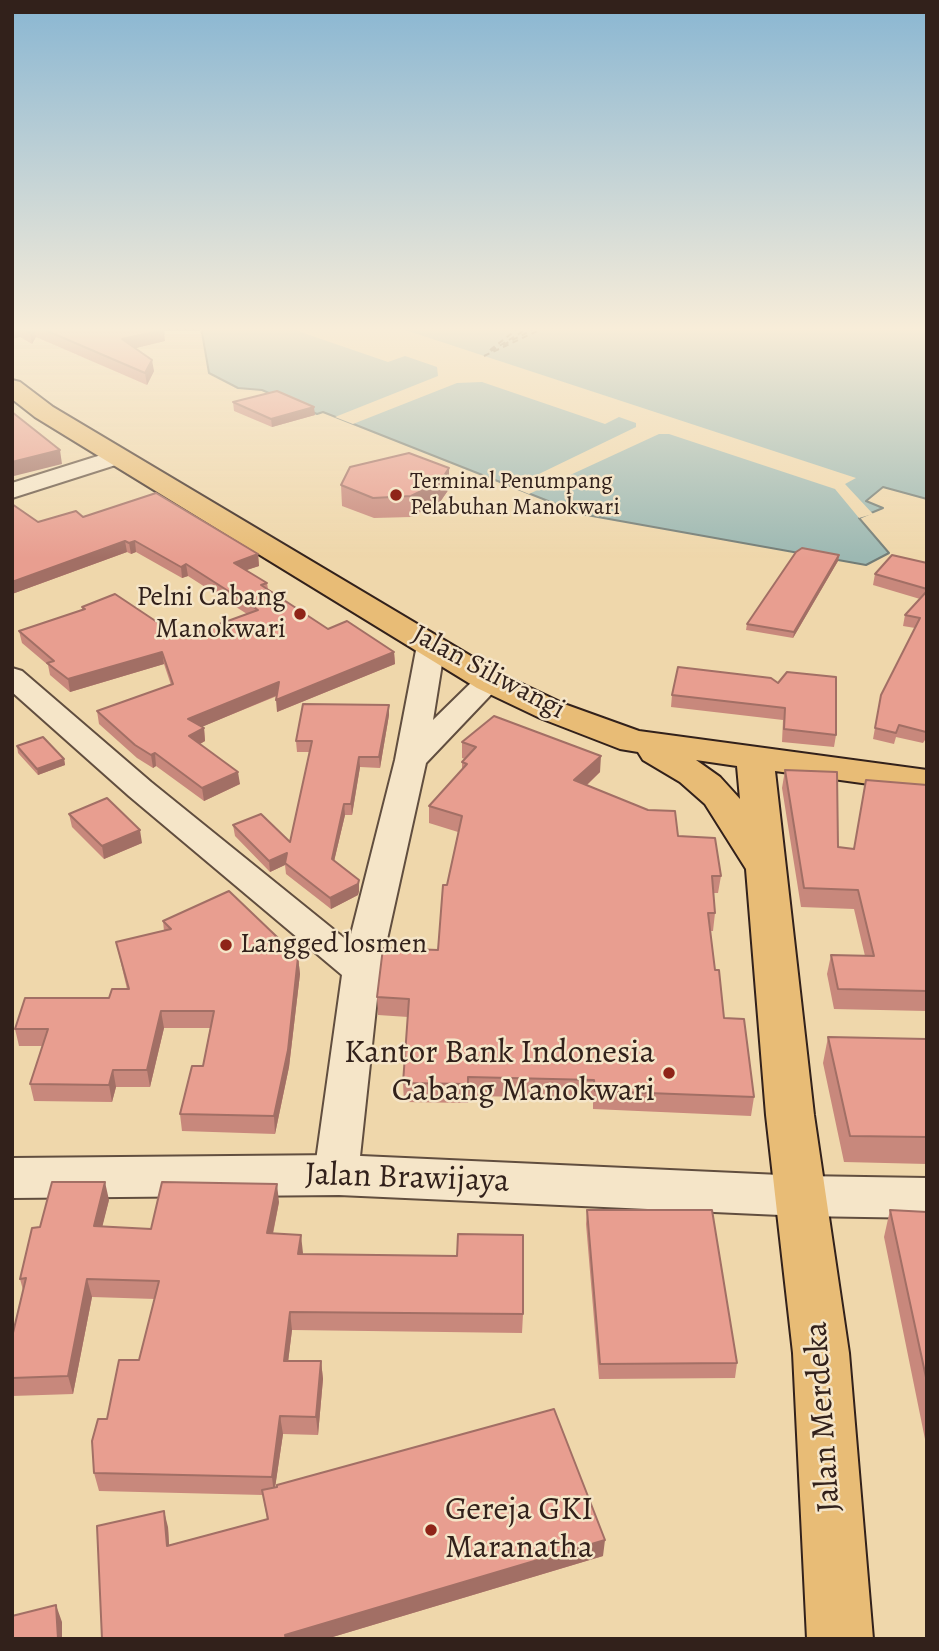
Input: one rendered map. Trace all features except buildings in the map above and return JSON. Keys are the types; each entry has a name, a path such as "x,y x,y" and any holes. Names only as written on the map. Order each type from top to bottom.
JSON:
{"highway":[{"name":"Jalan Siliwangi","path":"34,404 489,681 552,710 633,741 927,781"},
{"path":"633,741 682,766 722,798 733,812 767,874"},
{"path":"755,759 790,1115 803,1196"},
{"name":"Jalan Merdeka","path":"803,1196 821,1353 840,1639"}],"street":[{"path":"12,491 117,457"},
{"path":"336,1175 361,971 411,761 432,645"},
{"path":"12,677 140,789 361,971"},
{"path":"411,761 489,681"},
{"name":"Jalan Brawijaya","path":"12,1178 336,1175 803,1196 927,1198"}],"water":[{"path":"294,404 927,404 927,499 883,487 866,501 883,508 859,518 889,553 866,565 581,514 323,412 317,414"}],"pier":[{"path":"368,404 404,404 353,424 335,417"},
{"path":"547,404 631,404 856,478 845,484 873,514 859,518 835,489 669,434 659,434 529,494 512,487 636,427 636,423 619,417 605,424"}],"place":[{"name":"Terminal Penumpang Pelabuhan Manokwari","path":"396,495"},
{"name":"Pelni Cabang Manokwari","path":"300,614"},
{"name":"Langged losmen","path":"226,945"},
{"name":"Kantor Bank Indonesia Cabang Manokwari","path":"669,1073"},
{"name":"Gereja GKI Maranatha","path":"431,1530"}]}
